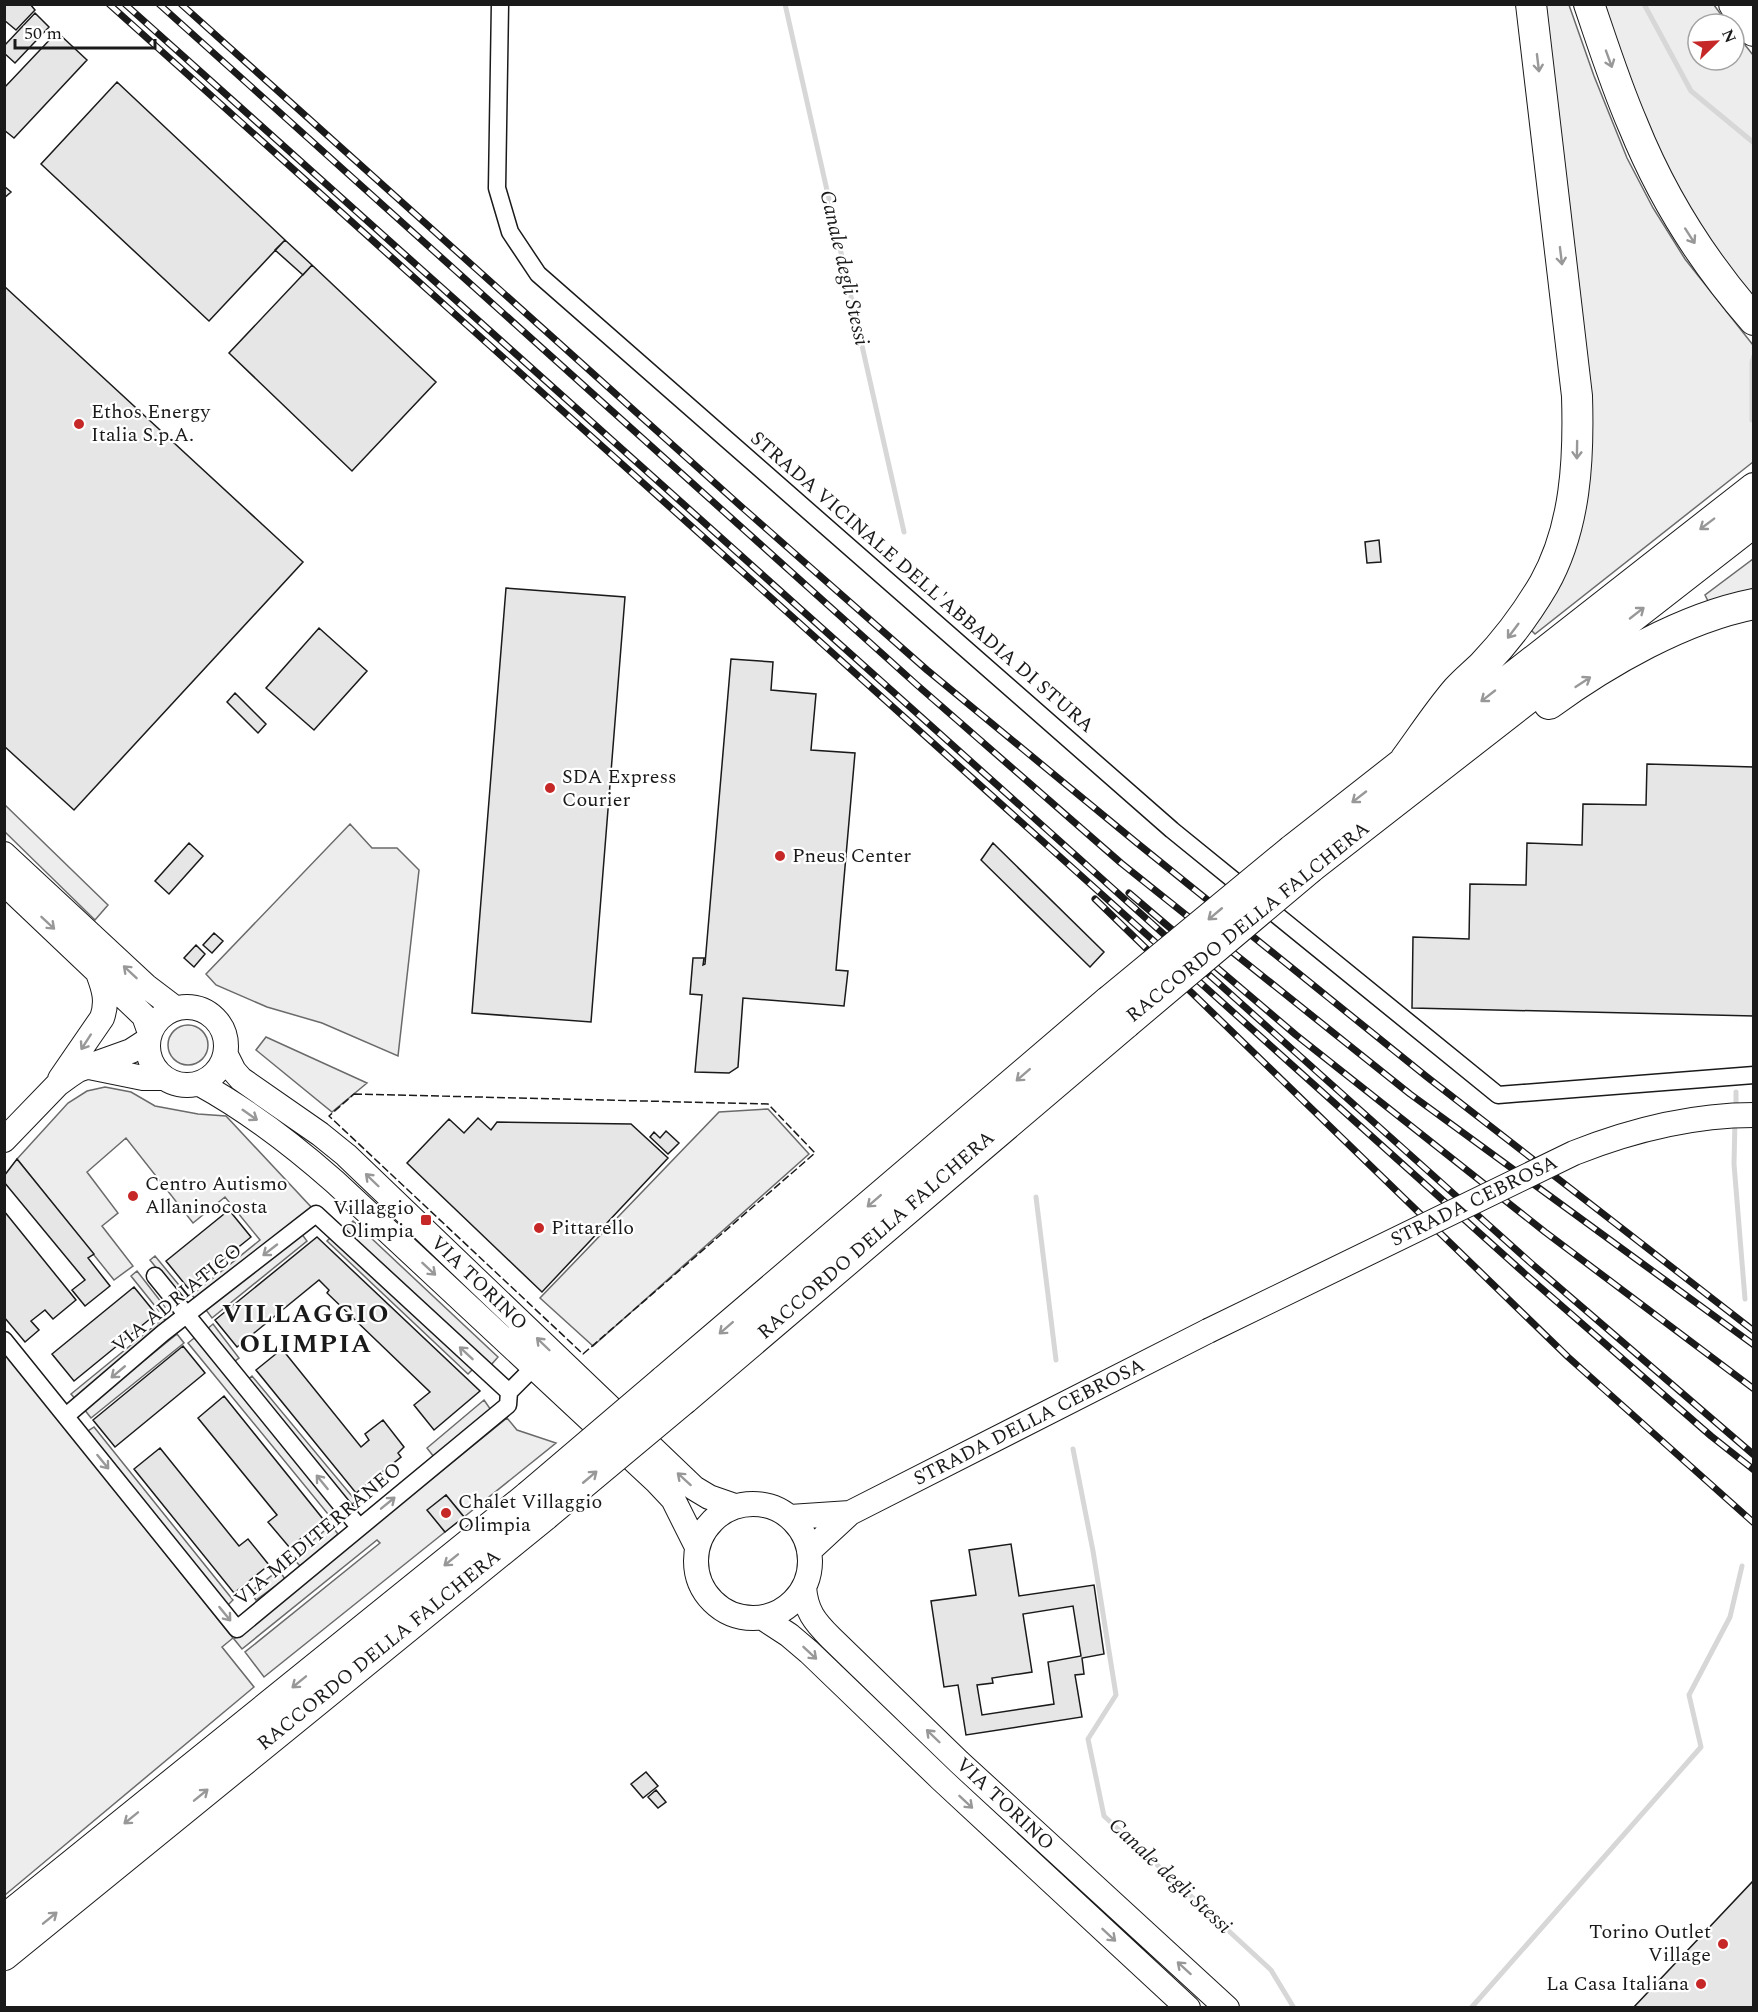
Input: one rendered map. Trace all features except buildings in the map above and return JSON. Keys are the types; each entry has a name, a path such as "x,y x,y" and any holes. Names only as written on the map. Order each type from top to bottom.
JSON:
{"highway":[{"path":"1405,760 1457,691 1498,649 1526,613 1545,581 1558,550 1573,492 1577,460 1576,386 1531,4"},
{"path":"1589,4 1633,125 1670,202 1716,274 1754,320"},
{"path":"1734,4 1754,31"},
{"name":"RACCORDO DELLA FALCHERA","path":"4,1954 1301,859 1405,760 1754,488"},
{"name":"RACCORDO DELLA FALCHERA","path":"1301,859 1359,830 1754,522"},
{"path":"1703,561 1754,528"},
{"path":"1359,830 1464,767 1557,698 1607,667 1682,628 1714,615 1754,604"},
{"name":"RACCORDO DELLA FALCHERA","path":"4,1920 537,1506"}],"main road":[{"path":"4,854 146,987 175,1008"},
{"path":"4,883 144,1016 149,1037 149,1057 163,1078"},
{"path":"4,1140 58,1084 102,1018 106,999 97,970"},
{"path":"58,1084 78,1070 131,1051 149,1037 156,1022 175,1008 198,1008 218,1021 225,1035 226,1055 217,1072 200,1084 182,1085 163,1078 143,1078 89,1067"},
{"name":"VIA TORINO","path":"226,1055 241,1079 346,1155 694,1488 709,1497 735,1506"},
{"name":"VIA TORINO","path":"200,1084 222,1096 305,1155 534,1367 673,1499 697,1547"},
{"name":"STRADA CEBROSA","path":"1208,1331 1574,1153 1613,1137 1671,1123 1725,1115 1754,1115"},
{"name":"STRADA DELLA CEBROSA","path":"809,1551 850,1513 1208,1331"},
{"path":"754,1503 778,1509 790,1517 801,1529 809,1551 809,1576 792,1603 779,1612 750,1618 734,1615 719,1608 707,1595 698,1580 695,1562 702,1533 711,1521 722,1512 735,1506 754,1503"},
{"name":"STRADA DELLA CEBROSA","path":"790,1517 850,1513"},
{"name":"VIA TORINO","path":"804,1587 809,1611 816,1623 831,1638 959,1762 1227,2007"},
{"name":"VIA TORINO","path":"763,1617 809,1652 942,1780 1188,2007"}],"street":[{"name":"STRADA VICINALE DELL'ABBADIA DI STURA","path":"500,4 497,188 510,232 538,274 1172,830 1498,1095 1754,1075"},
{"name":"VIA ADRIATICO","path":"66,1416 163,1333 316,1214 509,1392"},
{"path":"155,1276 359,1527"},
{"name":"VIA MEDITERRANEO","path":"4,1340 237,1629 508,1405 509,1392 534,1367"}],"shaded area":[{"path":"1541,5 1569,5 1627,158 1653,208 1685,259 1753,345 1753,462 1535,634 1531,630 1582,516"},
{"path":"1602,5 1714,5 1719,12 1686,12 1686,72 1746,72 1746,46 1753,55 1753,297 1718,256 1681,198 1651,137"},
{"path":"1753,559 1753,589 1708,601 1705,595"},
{"path":"4,804 108,905 95,920 5,832"},
{"path":"350,824 372,848 397,848 419,870 398,1056 322,1023 267,1007 216,985 206,974"},
{"path":"188,1025 196,1026 202,1031 207,1037 207,1053 202,1059 196,1064 188,1065 180,1064 174,1059 169,1053 168,1045 169,1037 174,1031 180,1026"},
{"path":"266,1037 367,1083 332,1112 256,1050"},
{"path":"105,1087 131,1092 155,1106 198,1114 226,1116 313,1209 198,1302 192,1295 260,1240 225,1197 193,1223 126,1138 87,1172 118,1213 102,1226 133,1266 114,1280 17,1159 68,1103 87,1091"},
{"path":"768,1109 809,1154 593,1346 540,1298 719,1112"},
{"path":"353,1221 498,1357 491,1365 345,1230"},
{"path":"301,1233 307,1241 212,1318 206,1310"},
{"path":"333,1235 473,1369 468,1374 327,1241"},
{"path":"155,1256 188,1296 183,1301 150,1260"},
{"path":"137,1271 165,1307 159,1311 131,1276"},
{"path":"164,1318 170,1325 77,1401 71,1394"},
{"path":"213,1324 239,1358 231,1364 206,1330"},
{"path":"177,1334 184,1343 91,1418 84,1409"},
{"path":"198,1335 339,1513 332,1519 188,1343"},
{"path":"4,1352 233,1638 222,1647 254,1687 5,1895"},
{"path":"252,1376 356,1501 348,1507 245,1382"},
{"path":"484,1400 491,1410 434,1457 427,1448"},
{"path":"507,1418 517,1430 556,1443 464,1517 446,1495 428,1510 445,1532 264,1677 245,1652 380,1543 377,1540 242,1649 234,1639"},
{"path":"94,1427 233,1600 226,1607 85,1433"},
{"path":"331,1525 338,1534 300,1566 293,1558"},
{"path":"279,1570 285,1579 256,1600 250,1592"}],"waterway":[{"name":"Canale degli Stessi","path":"785,4 904,532"},
{"path":"1644,4 1691,91 1754,143"},
{"path":"1752,420 1752,362 1754,356"},
{"name":"Canale degli Stessi","path":"1736,1092 1736,1108"},
{"name":"Canale degli Stessi","path":"1735,1120 1734,1164 1745,1299"},
{"name":"Canale degli Stessi","path":"1036,1197 1056,1360"},
{"name":"Canale degli Stessi","path":"1073,1449 1093,1551 1116,1695 1088,1739 1104,1816 1271,1970 1294,2008"},
{"name":"Canale degli Stessi","path":"1471,2008 1701,1747 1689,1695 1730,1617 1742,1566"}],"railway":[{"path":"109,4 1524,1273 1711,1436 1754,1470"},
{"path":"125,4 1532,1264 1754,1455"},
{"path":"159,4 917,685 1121,863 1410,1094 1754,1345"},
{"path":"181,4 927,670 1427,1077 1754,1331"},
{"path":"1129,893 1296,1035 1545,1232 1754,1389"},
{"path":"1095,899 1568,1357 1754,1523"}],"fence":[{"path":"354,1094 768,1104 815,1153 583,1354 329,1116 354,1094"}],"place":[{"name":"Ethos Energy Italia S.p.A.","path":"79,424"},
{"name":"SDA Express Courier","path":"550,788"},
{"name":"Pneus Center","path":"780,856"},
{"name":"Centro Autismo Allaninocosta","path":"133,1196"},
{"name":"Villaggio Olimpia","path":"426,1220"},
{"name":"Pittarello","path":"539,1228"},
{"name":"Chalet Villaggio Olimpia","path":"446,1513"},
{"name":"Torino Outlet Village","path":"1723,1944"},
{"name":"La Casa Italiana","path":"1701,1984"}],"district":[{"name":"VILLAGGIO OLIMPIA","path":"306,1329"}]}
